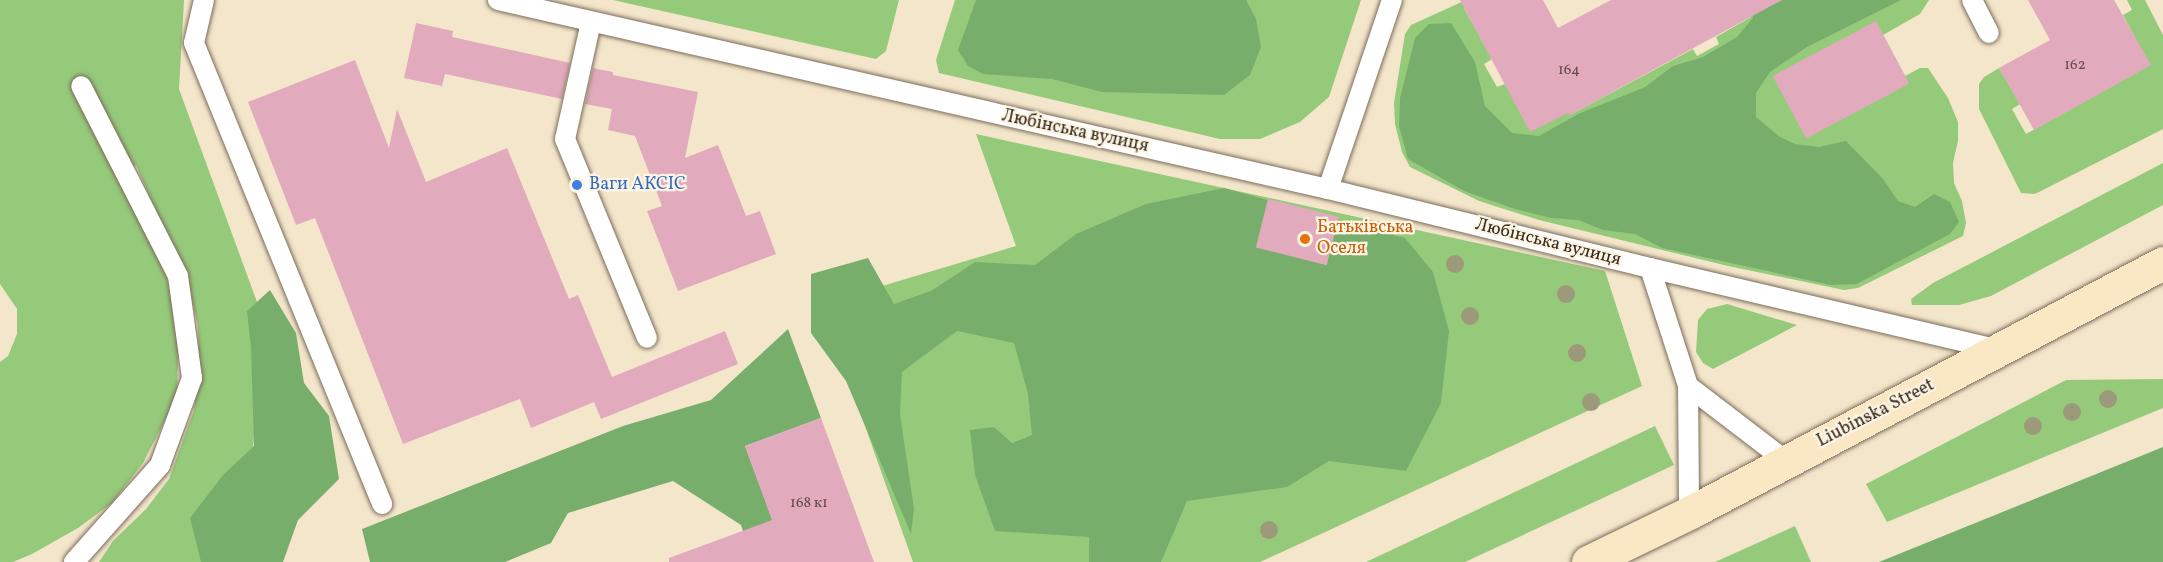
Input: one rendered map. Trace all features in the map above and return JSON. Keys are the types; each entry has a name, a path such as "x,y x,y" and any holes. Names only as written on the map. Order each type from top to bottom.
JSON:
{"main road":[{"name":"Liubinska Street","path":"1588,562 1689,513 2163,263"}],"lane":[{"path":"204,0 194,43 382,504"},
{"name":"Любінська вулиця","path":"498,0 896,88 981,112 1328,189 1650,268 2000,350"},
{"path":"1328,189 1392,0"},
{"path":"1972,0 1989,33"},
{"path":"591,22 565,139 647,338"},
{"path":"75,562 160,465 192,378 178,276 81,86"},
{"path":"1650,268 1688,386 1689,513"},
{"path":"1688,386 1786,461"}],"green space":[{"path":"0,0 184,0 179,89 257,302 263,327 250,484 234,562 99,562 113,541 146,509 169,479 194,410 199,369 198,325 187,281 136,165 120,176 164,267 172,298 179,327 177,397 143,463 112,503 78,528 32,554 13,562 0,562 0,362 8,356 17,334 17,309 0,284"},
{"path":"613,0 899,0 886,51 876,59"},
{"path":"955,0 1361,0 1329,97 1300,122 1260,139 1220,139 939,73 936,60"},
{"path":"976,0 1246,0 1256,19 1261,47 1250,75 1224,95 1102,92 1052,79 983,74 968,66 958,50"},
{"path":"1466,0 1464,8 1492,59 1484,64 1497,87 1505,84 1565,106 1570,115 1693,49 1697,56 1719,44 1716,37 1751,17 1742,0 1929,0 1920,14 1883,35 1905,76 1920,68 1928,68 1948,98 1958,122 1958,141 1953,163 1954,183 1962,201 1966,223 1963,236 1858,288 1844,290 1728,266 1539,220 1479,201 1410,167 1402,152 1395,124 1394,103 1405,34 1411,25"},
{"path":"1752,0 1901,0 1807,47 1770,72 1756,93 1756,117 1780,137 1795,144 1819,147 1846,141 1883,179 1898,201 1915,207 1934,194 1950,202 1959,222 1950,234 1857,284 1831,285 1662,248 1635,234 1603,230 1578,220 1551,218 1515,209 1464,191 1408,159 1399,126 1400,98 1415,38 1429,24 1451,23 1475,62 1485,106 1512,133 1539,136 1578,114 1645,87 1673,66 1703,57 1737,37 1753,18 1749,3"},
{"path":"2127,0 2145,0 2163,35 2163,129 2035,194 2021,193 1979,109 1979,84 1984,77 1999,68 2020,104 2012,109 2026,134 2150,65 2123,15 2132,10"},
{"path":"976,134 1605,271 1642,386 1260,562 913,562 822,304 1016,246"},
{"path":"2163,163 2163,205 1991,296 1959,305 1912,305 1911,299 1933,283"},
{"path":"1224,188 1405,238 1433,272 1449,331 1441,403 1406,471 1329,461 1287,487 1187,501 1161,562 1089,562 1089,537 995,531 975,475 970,430 994,427 1012,443 1032,435 1028,394 1014,343 957,331 902,372 900,414 914,509 911,534 846,381 811,333 811,274 868,258 894,304 931,291 975,262 1035,265 1076,234 1146,204"},
{"path":"270,290 296,333 304,383 329,416 339,479 298,520 283,562 201,562 190,518 223,475 254,446 251,348 247,311"},
{"path":"1727,304 1797,325 1713,369 1703,363 1696,352 1698,320 1707,309"},
{"path":"788,329 821,418 745,446 788,562 753,562 741,525 673,481 568,513 551,543 505,562 370,562 362,529 623,426 711,400"},
{"path":"2163,379 2163,408 1887,522 1866,484 2066,380"},
{"path":"1655,426 1674,465 1465,562 1366,562"},
{"path":"2163,447 2163,562 1879,562"},
{"path":"1795,526 1811,562 1715,562"}],"building":[{"path":"1460,0 1543,0 1558,28 1611,0 1782,0 1570,115 1568,113 1530,132"},
{"path":"2028,0 2114,0 2151,65 2034,130 1999,68 2050,40"},
{"path":"1876,21 1909,84 1806,139 1773,76"},
{"path":"416,23 453,31 452,37 570,63 562,99 445,74 442,86 404,78"},
{"path":"355,60 389,148 397,109 426,182 507,148 569,299 578,295 612,377 725,331 738,364 601,419 594,402 531,428 520,399 403,444 315,218 296,225 248,102"},
{"path":"593,68 613,72 613,75 698,92 685,158 718,145 746,216 760,211 776,254 678,291 647,211 662,206 635,136 608,130 612,109 585,104"},
{"name":"Батьківська Оселя","path":"1268,199 1339,217 1327,265 1256,248"},
{"path":"821,418 874,562 669,562 669,558 772,520 745,446"}],"place":[{"name":"Ваги АКСІС","path":"577,185"},
{"name":"Батьківська Оселя","path":"1305,239"}]}
